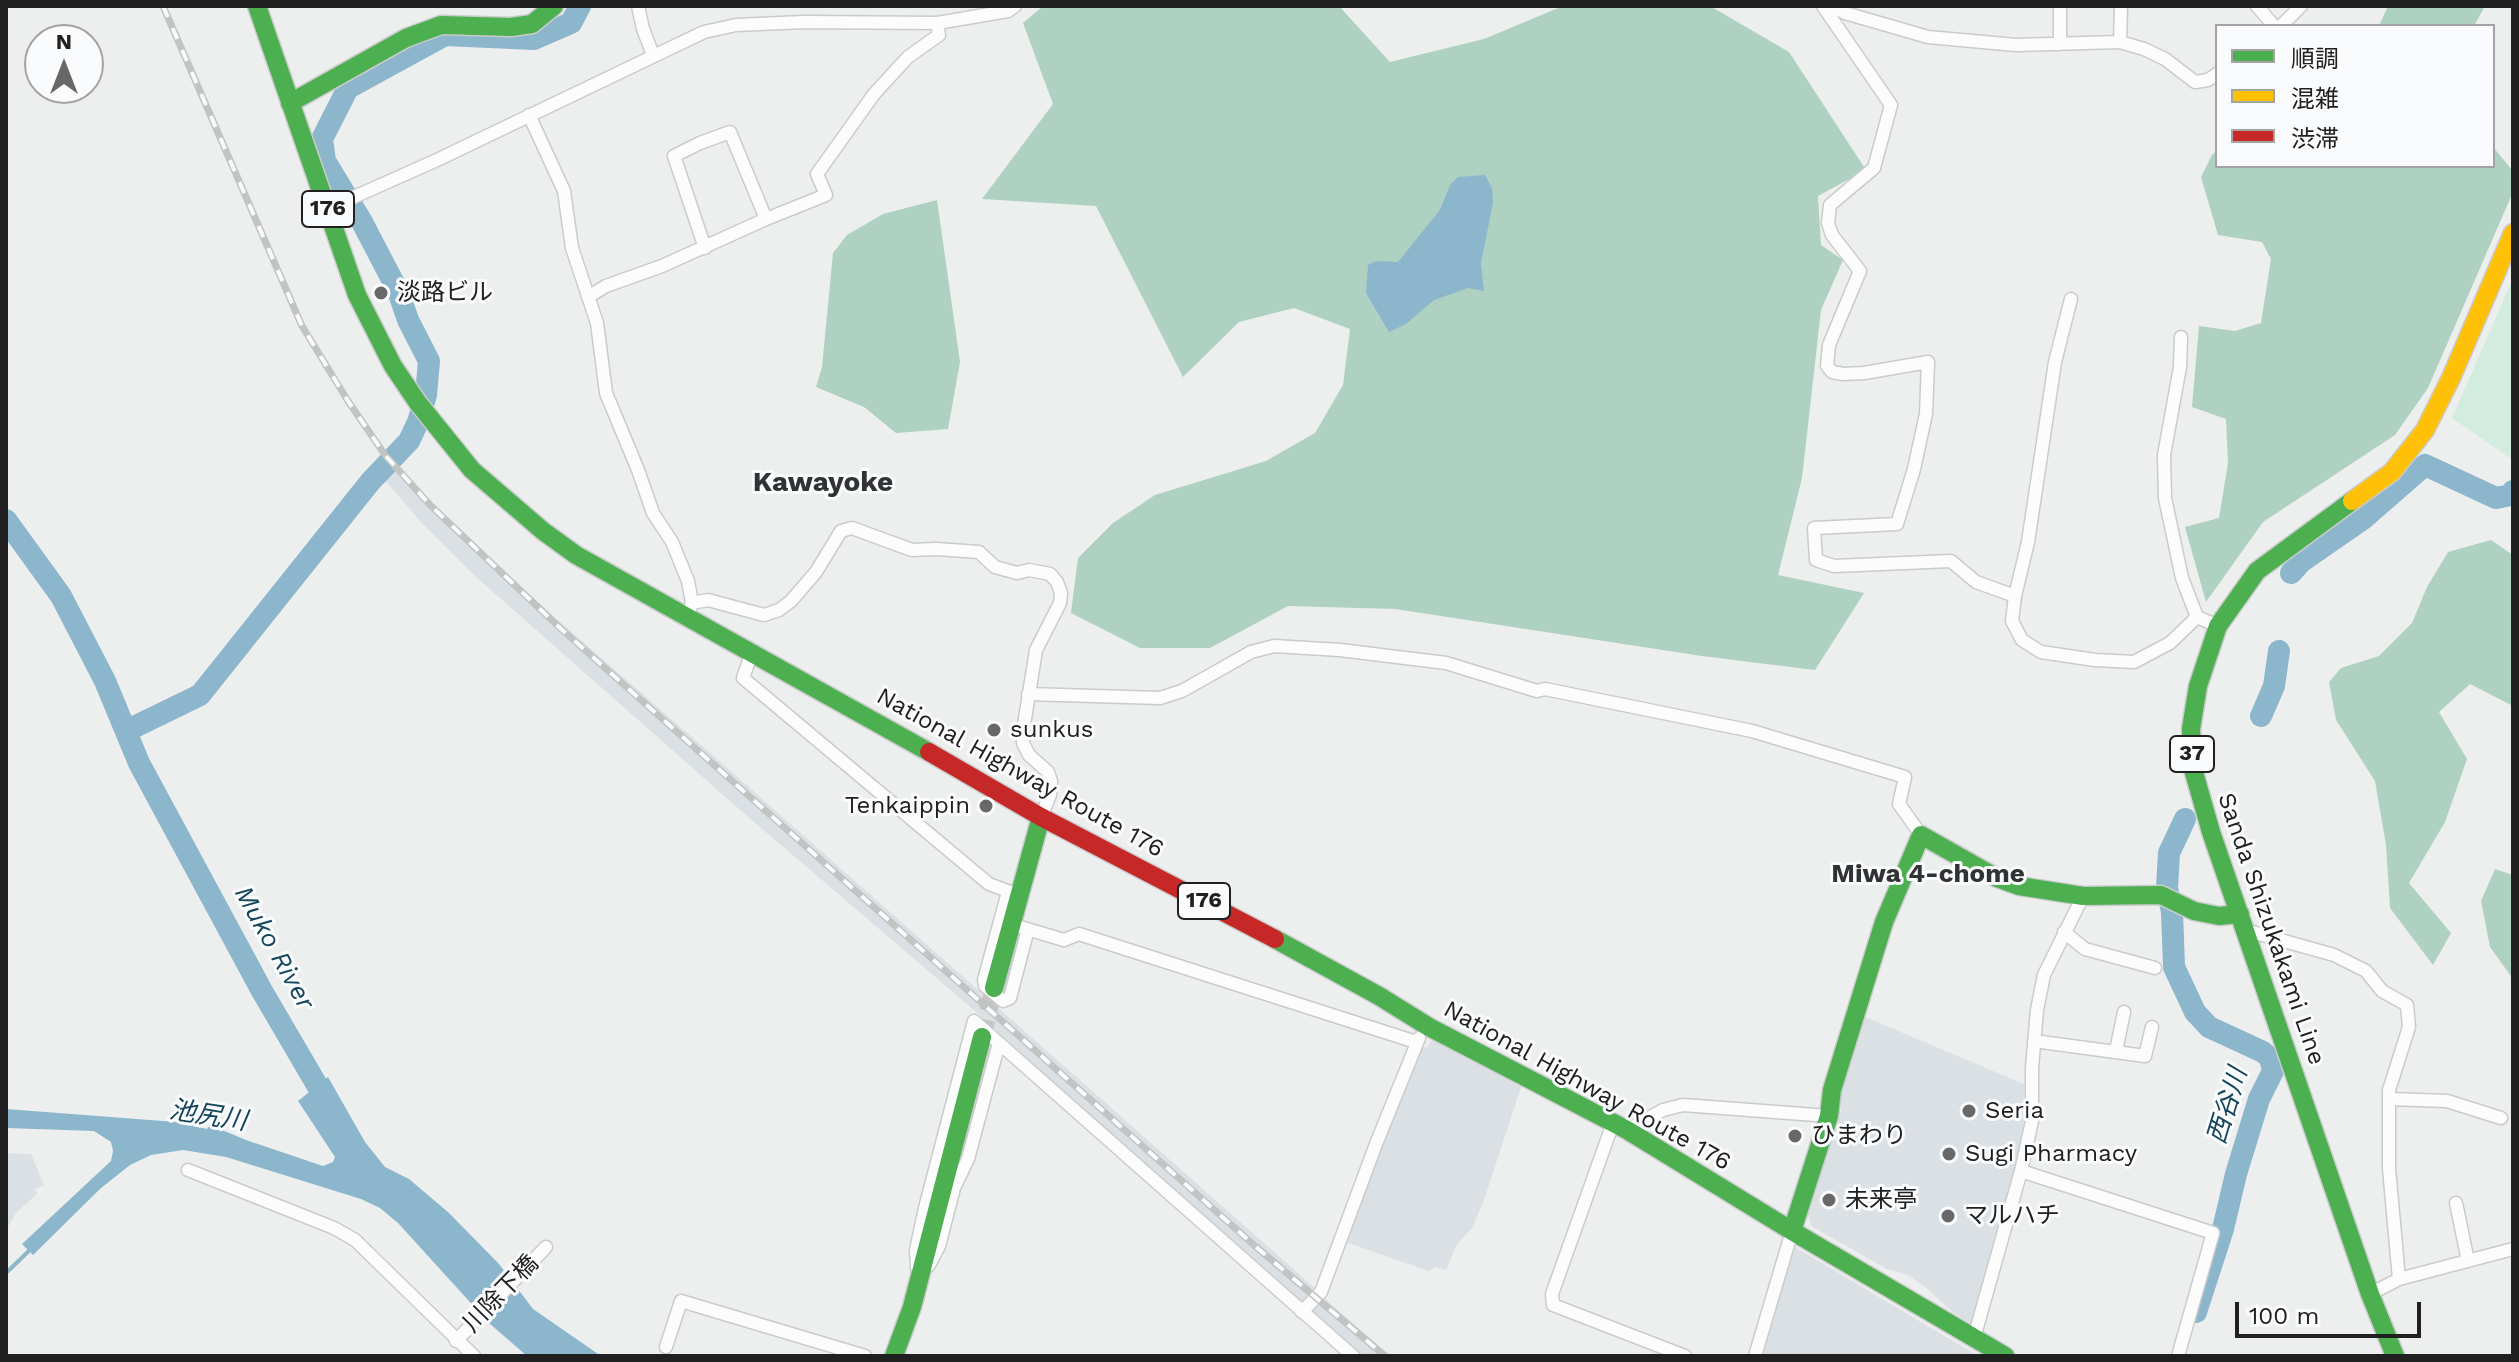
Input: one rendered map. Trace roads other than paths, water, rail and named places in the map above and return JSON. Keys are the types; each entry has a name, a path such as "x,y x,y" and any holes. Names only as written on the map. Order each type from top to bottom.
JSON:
{"main road":[{"name":"National Highway Route 176","path":"257,6 290,103 335,206 357,295 393,366 472,470 543,531 576,555 690,610 752,651 1041,817 1299,952 1429,1027 1620,1126 2005,1356"},
{"path":"290,103 406,38 441,25 511,27 532,24 554,6"},
{"name":"Sanda Shizukakami Line","path":"2395,1356 2370,1294 2211,832 2193,769 2191,729 2198,686 2218,626 2257,571 2392,472 2425,430 2451,378 2513,233"},
{"path":"994,988 1019,927 1013,894 1041,817"},
{"path":"1792,1231 1829,1116 1832,1090 1884,922 1921,835 2019,886 2083,896 2161,895 2194,911 2243,922"},
{"path":"894,1356 917,1285 985,1034"}],"street":[{"path":"638,6 653,55"},
{"path":"335,206 704,32 736,25 804,22 937,23 1008,11 1015,6"},
{"path":"1823,6 1891,105 1874,168 1830,205 1828,223 1832,235 1860,271 1829,345 1827,366 1832,372 1843,374 1928,362 1926,414 1914,469 1897,524 1814,528 1816,560 1834,566 1951,561 1976,582 2015,596"},
{"path":"1832,6 1845,13 1928,37 2016,45 2120,42 2165,59 2195,82 2215,75"},
{"path":"2060,6 2060,44"},
{"path":"2120,42 2121,6"},
{"path":"2257,6 2272,24"},
{"path":"2283,24 2301,6"},
{"path":"588,297 606,286 705,248 826,195 817,174 874,94 908,57 939,35 937,23"},
{"path":"529,115 564,191 572,248 597,323 606,393 653,513 672,542 688,581 690,610 708,600 764,615 779,610 816,572 841,531 852,528 912,550 979,552 995,567 1017,573 1029,570 1050,574 1061,593 1060,603 1036,650 1023,743 1029,755 1048,772 1051,781 1050,795 1041,817"},
{"path":"705,248 674,156 700,143 730,132 766,219"},
{"path":"2071,299 2055,362 2028,542 2012,621 2022,640 2041,652 2134,662 2170,643 2197,617"},
{"path":"2181,337 2180,367 2164,455 2165,498 2182,578 2197,617 2218,626"},
{"path":"1028,694 1160,698 1182,691 1251,652 1274,646 1302,646 1446,663 1537,691 1545,689 1752,731 1905,777 1899,804 1921,835"},
{"path":"752,651 743,678 989,884 1013,894 984,980 985,986 1003,1001 1010,998 1019,927 1064,940 1079,934 1416,1042"},
{"path":"1974,1338 2032,1121 2034,1041 2044,975 2083,896"},
{"path":"2243,922 2334,955 2366,971 2382,991 2407,1005 2409,1027 2389,1090 2389,1168 2399,1279"},
{"path":"2064,932 2085,949 2155,968"},
{"path":"2116,1051 2124,1012"},
{"path":"1302,1312 1321,1292 1416,1042 1429,1027"},
{"path":"2034,1041 2145,1056 2152,1027"},
{"path":"985,1034 1200,1218 1353,1356"},
{"path":"2389,1099 2447,1101 2501,1118"},
{"path":"1685,1356 1553,1305 1552,1294 1620,1126 1683,1105 1829,1116"},
{"path":"188,1170 299,1213 355,1240 474,1356"},
{"path":"2021,1171 2213,1233 2178,1356"},
{"path":"2456,1203 2468,1261"},
{"path":"1755,1356 1792,1231"},
{"name":"川除下橋","path":"456,1341 546,1247"},
{"path":"2370,1294 2399,1279 2513,1249"},
{"path":"666,1347 681,1301 865,1356"}],"water":[{"path":"1485,175 1492,188 1493,203 1481,263 1484,291 1468,288 1434,300 1406,324 1389,332 1366,293 1368,265 1376,261 1398,262 1440,210 1450,185 1458,177"},
{"path":"328,1077 365,1142 385,1167 409,1179 449,1213 499,1264 533,1309 601,1356 527,1356 489,1323 398,1223 380,1208 361,1199 226,1157 183,1150 151,1155 130,1165 101,1188 33,1255 22,1244 111,1161 113,1151 111,1142 94,1131 6,1128 6,1109 176,1122 207,1129 210,1125 323,1166 333,1162 335,1157 298,1101"}],"waterway":[{"path":"126,731 200,695 370,482 409,441 418,422 426,395 429,361 408,320 398,291 325,161 322,139 348,88 445,35 534,39 571,23 580,6"},
{"name":"西谷川","path":"2291,573 2301,562 2363,519 2425,465 2496,498 2511,495 2513,491"},
{"name":"Muko River","path":"6,520 61,596 105,681 139,763 262,991 331,1109"},
{"name":"西谷川","path":"2261,716 2274,686 2279,651"},
{"name":"西谷川","path":"2185,819 2169,853 2167,888 2172,912 2174,967 2195,1012 2209,1027 2263,1052 2270,1058 2273,1071 2259,1099 2196,1312"},
{"path":"6,1273 33,1247"}],"tunnel":[{"path":"982,1037 994,988"}],"railway":[{"path":"163,6 302,326 385,455 430,505 559,627 1255,1246 1385,1356"}],"place":[{"name":"淡路ビル","path":"381,293"},
{"name":"sunkus","path":"994,730"},
{"name":"Tenkaippin","path":"986,806"},
{"name":"Seria","path":"1969,1111"},
{"name":"ひまわり","path":"1795,1136"},
{"name":"Sugi Pharmacy","path":"1949,1154"},
{"name":"未来亭","path":"1829,1200"},
{"name":"マルハチ","path":"1948,1216"}],"district":[{"name":"Kawayoke","path":"823,483"},
{"name":"Miwa 4-chome","path":"1928,874"}],"water label":[{"name":"池尻川","path":"208,1116"}]}
